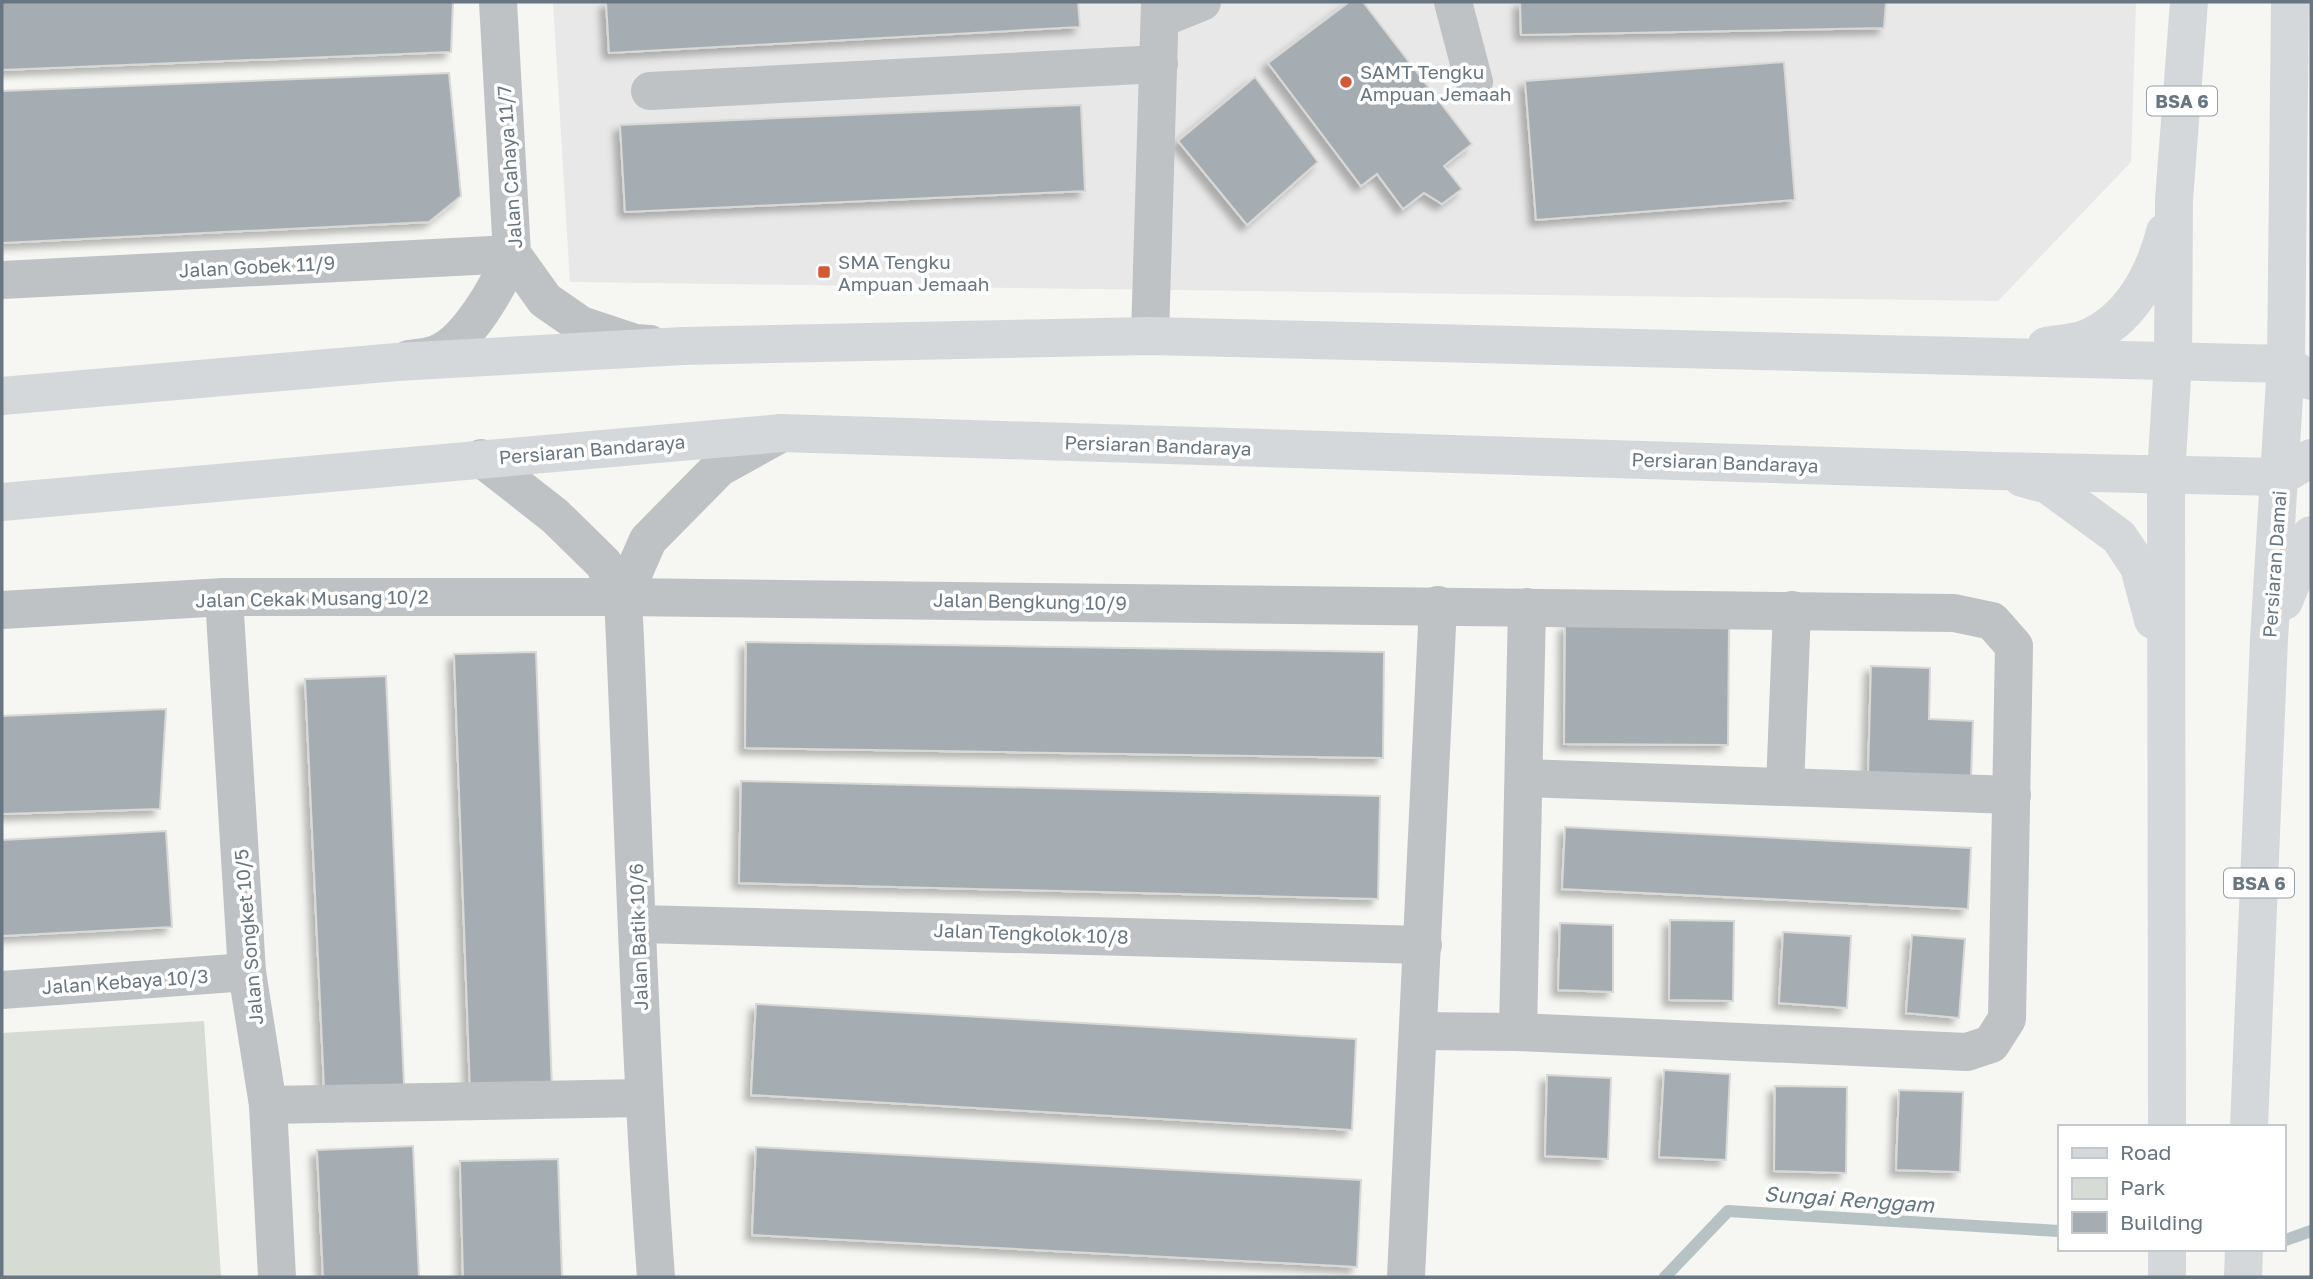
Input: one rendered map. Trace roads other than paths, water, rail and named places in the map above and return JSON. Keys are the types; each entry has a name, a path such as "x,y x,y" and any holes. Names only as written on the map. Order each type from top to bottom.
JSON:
{"main road":[{"name":"BSA 6","path":"2167,1125 2166,475 2173,362 2174,200 2189,2"},
{"name":"Persiaran Damai","path":"2249,1125 2269,639 2296,467 2299,373 2289,212 2290,2"},
{"path":"1989,356 2085,339 2117,318 2140,293 2157,263 2174,200"},
{"path":"2289,212 2311,267"},
{"path":"2,396 397,362 683,346 1150,336 1989,356 2173,362 2299,373"},
{"name":"Persiaran Bandaraya","path":"2,502 782,433 2166,475 2296,467"},
{"path":"1996,471 2048,485 2119,537 2139,567 2167,673"},
{"path":"2269,639 2311,535"},
{"path":"2167,1251 2167,1277"},
{"path":"2243,1277 2244,1251"}],"street":[{"name":"Jalan Cahaya 11/7","path":"498,2 512,254 545,300 581,325 635,343 683,346"},
{"path":"1150,336 1160,10 1202,2"},
{"path":"1453,2 1474,82"},
{"path":"650,91 1159,64"},
{"name":"Jalan Gobek 11/9","path":"2,280 512,254"},
{"path":"397,362 439,353 471,326 495,292 512,254"},
{"name":"Jalan Batik 10/6","path":"623,597 649,540 658,530 719,468 782,433"},
{"name":"Jalan Batik 10/6","path":"481,458 555,516 604,563 623,597 639,924 643,1098 656,1277"},
{"name":"Jalan Cekak Musang 10/2","path":"2,610 224,597 623,597"},
{"name":"Jalan Songket 10/5","path":"224,597 247,972 268,1105 278,1277"},
{"name":"Jalan Bengkung 10/9","path":"623,597 1954,613 1992,621 2014,646 2007,1019 1991,1044 1967,1052 1518,1032 1419,1031"},
{"path":"1406,1277 1438,605"},
{"path":"1518,1032 1527,607"},
{"path":"1785,787 1793,610"},
{"path":"1524,778 2012,796"},
{"name":"Jalan Tengkolok 10/8","path":"639,924 1423,945"},
{"name":"Jalan Kebaya 10/3","path":"2,989 247,972"},
{"path":"268,1105 643,1098"}],"waterway":[{"name":"Sungai Renggam","path":"1665,1277 1728,1211 2058,1231"},
{"name":"Sungai Renggam","path":"2285,1240 2311,1231"}],"place":[{"name":"SAMT Tengku Ampuan Jemaah","path":"1346,82"},
{"name":"SMA Tengku Ampuan Jemaah","path":"824,272"}]}
